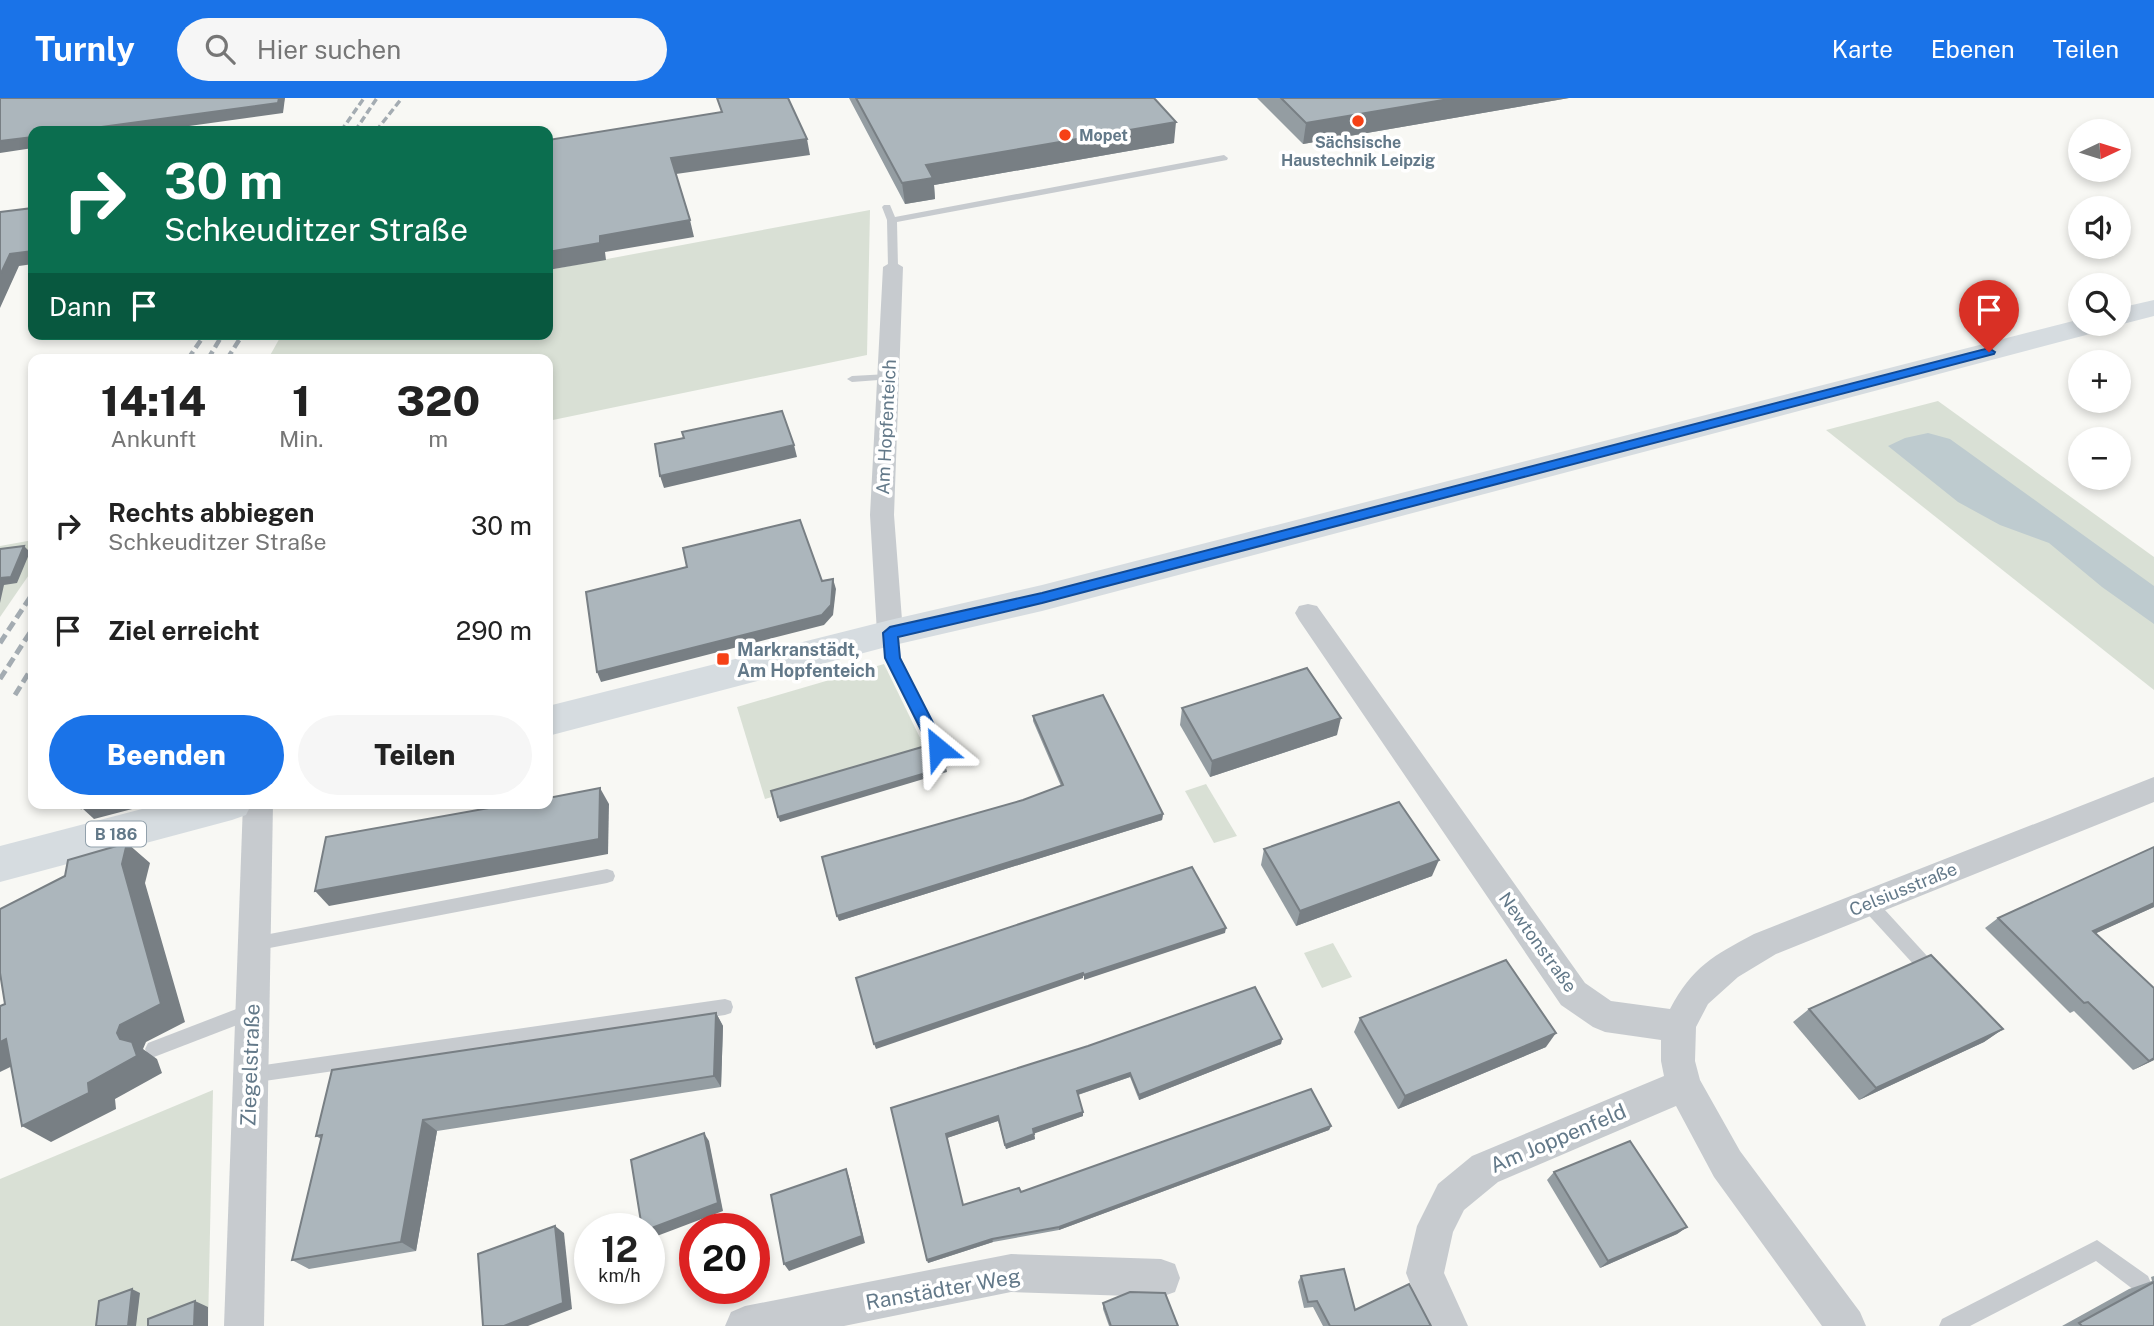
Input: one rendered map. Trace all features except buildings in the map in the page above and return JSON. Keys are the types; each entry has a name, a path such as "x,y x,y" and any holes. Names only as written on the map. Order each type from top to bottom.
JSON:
{"main road":[{"path":"2131,314 2154,308"},
{"path":"553,720 890,633 1069,591 2068,331"},
{"name":"B 186","path":"0,864 209,809"}],"street":[{"name":"Am Hopfenteich","path":"890,633 882,515 893,267"},
{"name":"Newtonstraße","path":"1308,613 1573,994 1605,1016 1679,1026"},
{"name":"Celsiusstraße","path":"1679,1026 1696,993 1726,966 1765,944 2154,789"},
{"name":"Ziegelstraße","path":"244,1326 258,809"},
{"path":"1679,1026 1678,1061 1684,1085 1727,1164 1846,1326"},
{"name":"Am Joppenfeld","path":"1448,1326 1434,1300 1425,1273 1436,1226 1451,1197 1485,1169 1684,1085"},
{"name":"Ranstädter Weg","path":"744,1326 854,1315 1011,1273 1161,1278"}],"lane":[{"path":"892,220 1224,158"},
{"name":"Am Hopfenteich","path":"887,207 892,220 893,267"},
{"path":"852,379 888,377"},
{"path":"890,633 892,658 938,748"},
{"path":"254,944 607,876"},
{"path":"1868,903 1941,983"},
{"path":"249,1075 725,1007"},
{"path":"154,1049 251,1011"},
{"path":"1949,1326 2097,1250 2141,1283"}],"shaded area":[{"path":"870,210 867,355 553,420 553,354 271,354 279,340 553,340 553,269"},
{"path":"1938,401 2154,557 2154,690 1826,430"},
{"path":"1928,433 1950,439 2154,586 2154,624 2102,587 2049,543 2000,525 1958,502 1888,446 1905,438"},
{"path":"28,541 28,576 0,617 0,546"},
{"path":"884,664 927,752 765,799 737,707"},
{"path":"1206,784 1237,836 1214,843 1185,791"},
{"path":"1333,943 1352,977 1322,988 1304,953"},
{"path":"213,1090 208,1326 0,1326 0,1179"}],"railway":[{"path":"344,126 364,98"},
{"path":"358,126 377,98"},
{"path":"380,126 402,98"},
{"path":"191,354 201,340"},
{"path":"211,354 219,340"},
{"path":"230,354 239,340"},
{"path":"0,643 28,601"},
{"path":"0,679 28,636"},
{"path":"15,695 28,674"}],"place":[{"name":"Sächsische Haustechnik Leipzig","path":"1358,121"},
{"name":"Mopet","path":"1065,135"},
{"name":"Markranstädt, Am Hopfenteich","path":"723,659"}],"route":[{"path":"938,748 892,658 890,633 1042,598 1989,352"}]}
